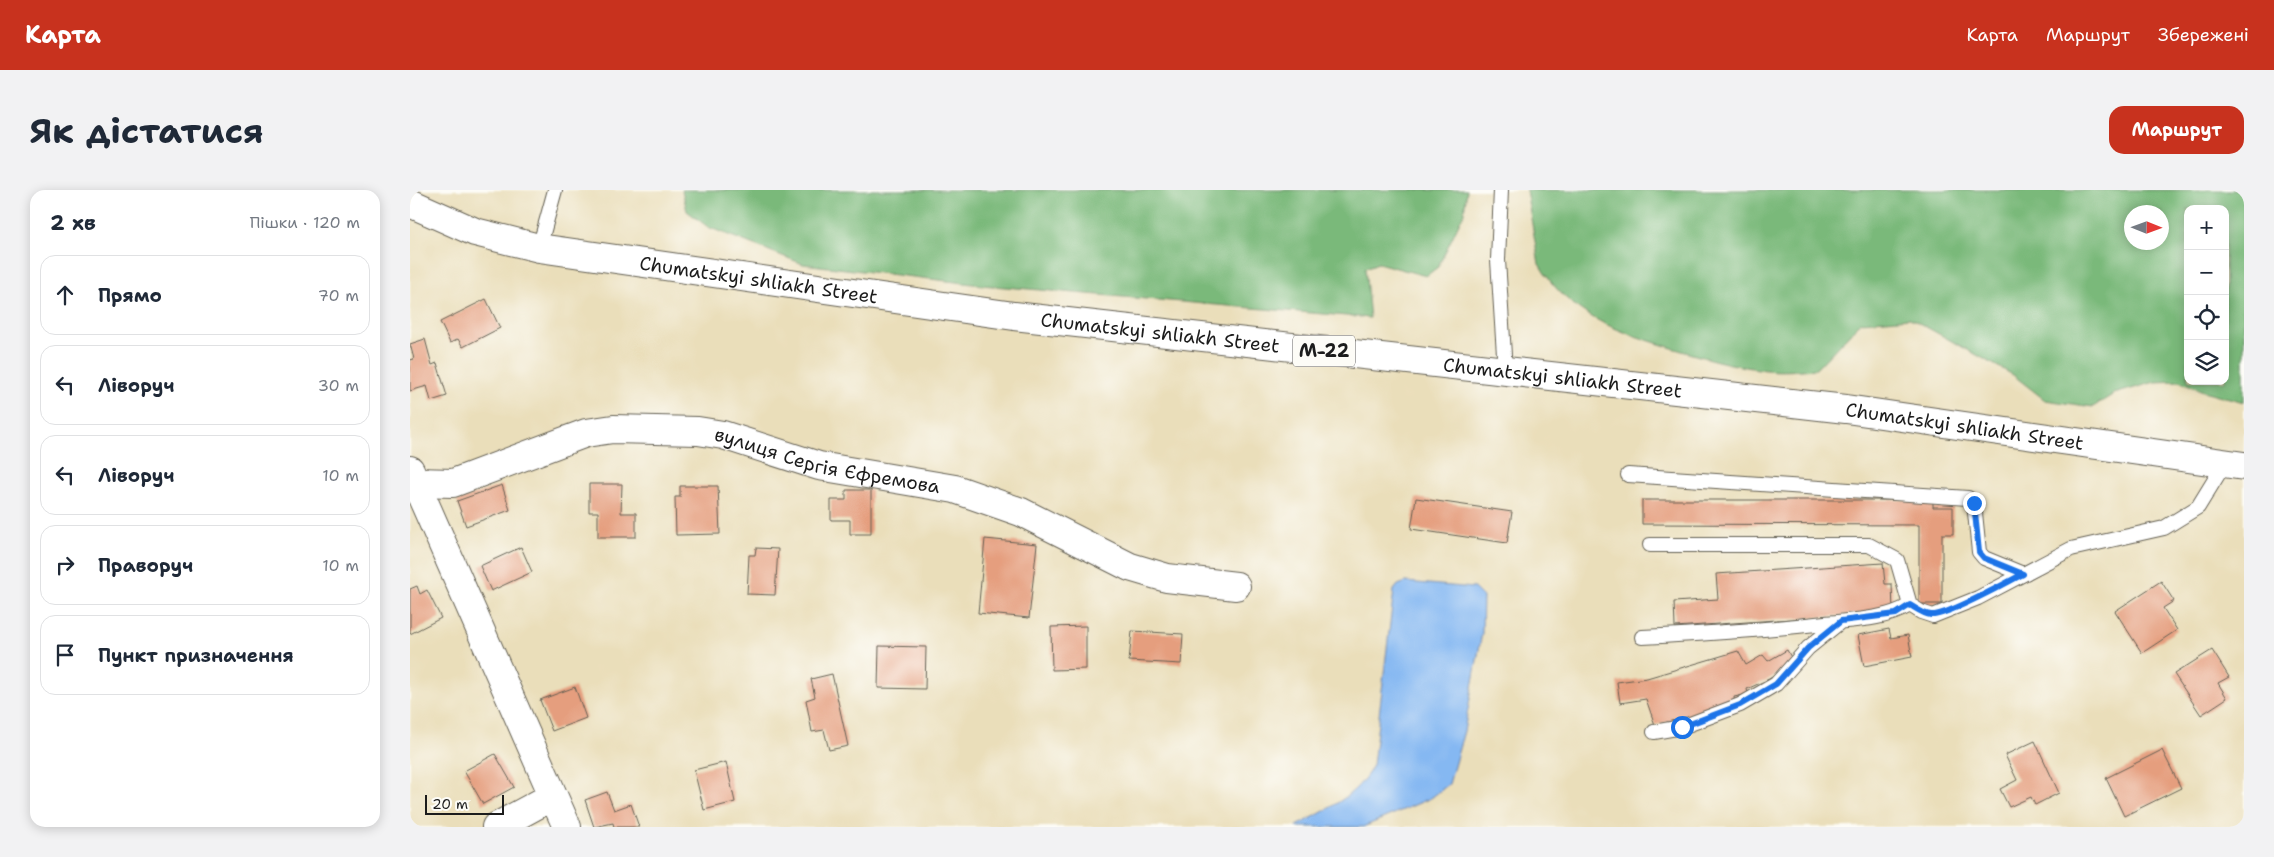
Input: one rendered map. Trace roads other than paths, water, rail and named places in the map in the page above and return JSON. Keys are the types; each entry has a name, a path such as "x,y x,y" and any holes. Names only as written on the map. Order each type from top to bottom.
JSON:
{"main road":[{"name":"Chumatskyi shliakh Street","path":"411,204 475,232 539,248 1014,316 1846,409 2234,464"},
{"name":"вулиця Сергія Єфремова","path":"412,477 453,482 586,433 613,429 698,431 723,434 819,466 955,489 1021,512 1130,567 1167,578 1236,586"},
{"path":"412,477 567,827"},
{"path":"496,827 553,796"}],"lane":[{"path":"539,248 555,190"},
{"path":"1501,190 1498,260 1505,371"},
{"path":"1650,545 1868,545 1897,560 1910,605 1932,616 1978,598 2071,549 2164,528 2198,507 2234,464"},
{"path":"1628,475 1968,498 1974,503 1979,552 1984,558 2023,574"},
{"path":"1642,637 1750,631 1841,621 1896,614 1910,605"},
{"path":"1654,732 1682,727 1740,705 1776,684 1808,648 1841,621"}],"water":[{"path":"1406,582 1474,588 1483,597 1482,633 1464,731 1449,784 1431,798 1363,827 1295,827 1339,802 1358,786 1373,765 1394,590 1398,585"}]}
